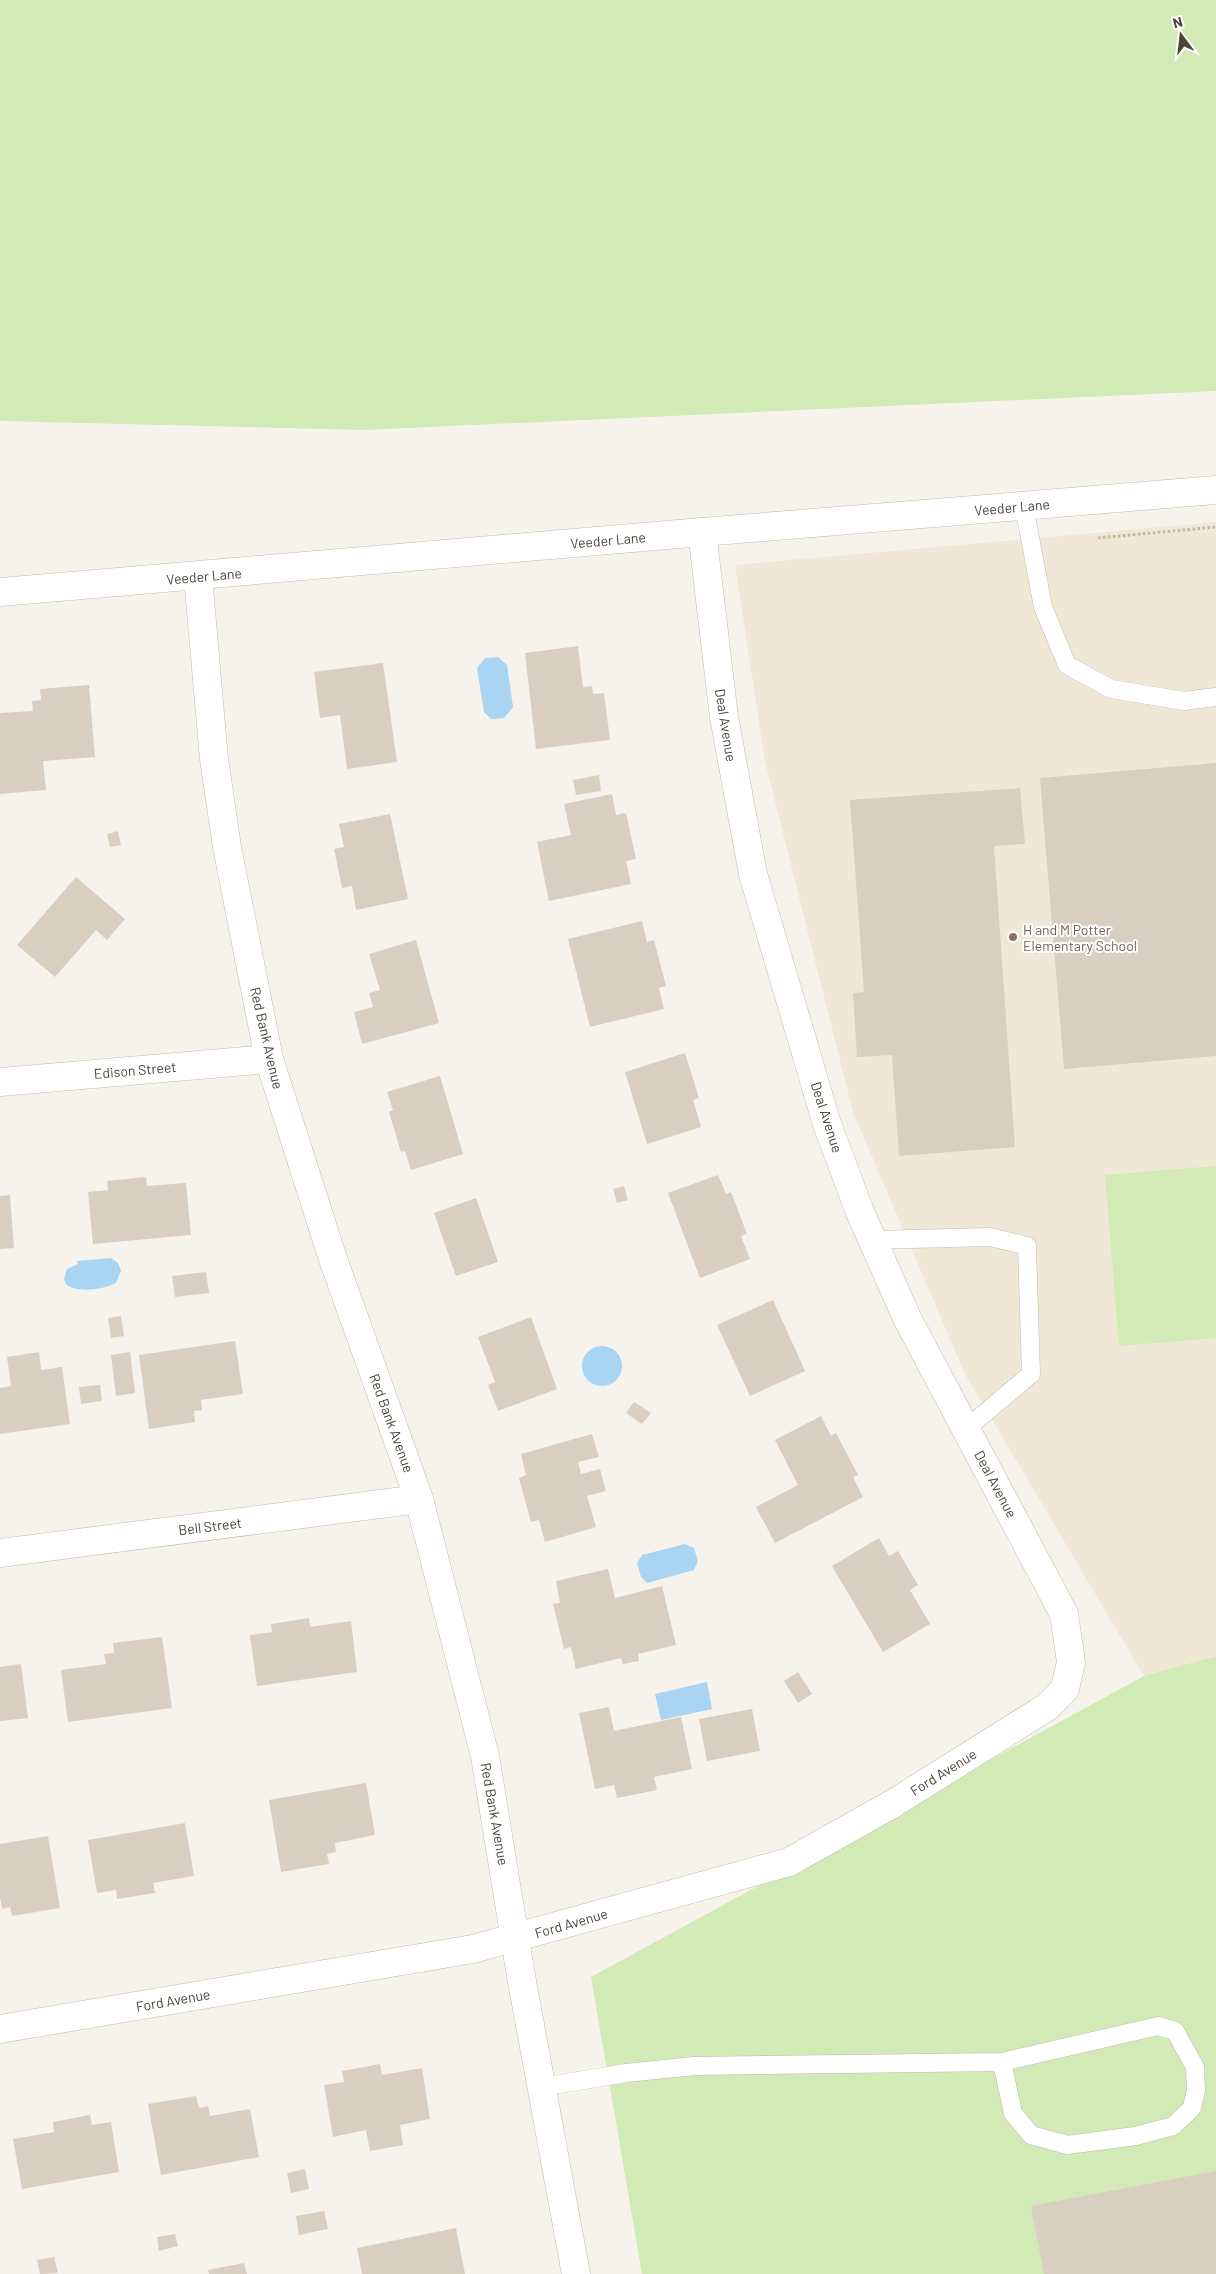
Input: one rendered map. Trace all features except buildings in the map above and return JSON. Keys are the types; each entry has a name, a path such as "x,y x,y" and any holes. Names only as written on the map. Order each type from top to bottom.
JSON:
{"street":[{"name":"Veeder Lane","path":"0,592 198,577 702,532 1216,490"},
{"name":"Deal Avenue","path":"702,532 724,717 753,874 827,1124 872,1240 908,1318 1064,1614 1071,1662"},
{"name":"Red Bank Avenue","path":"198,577 214,759 227,847 269,1059 333,1259 419,1499 485,1756 515,1939 576,2274"},
{"name":"Edison Street","path":"0,1082 269,1059"},
{"name":"Bell Street","path":"0,1553 419,1499"},
{"name":"Ford Avenue","path":"0,2029 396,1962 515,1939 789,1862 894,1803 1047,1707 1065,1689 1071,1662"}],"lane":[{"path":"1024,506 1043,607 1067,665 1111,689 1184,701 1216,697"},
{"path":"872,1240 990,1238 1027,1246 1031,1374 966,1429"},
{"path":"542,2087 626,2073 694,2066 1002,2062 1158,2026 1175,2031 1183,2042 1195,2067 1196,2090 1192,2108 1173,2126 1136,2136 1067,2144 1031,2135 1014,2113 1002,2062"}],"path":[{"path":"1098,538 1216,527"}],"shaded area":[{"name":"H and M Potter Elementary School","path":"1216,522 1216,1656 1144,1676 965,1374 853,1112 765,761 735,565"}],"green space":[{"path":"0,0 1216,0 1216,391 365,430 0,421"},
{"path":"1216,1166 1216,1338 1119,1346 1105,1175"},
{"path":"1216,1656 1216,2274 642,2274 591,1977 1144,1676"}],"water":[{"path":"498,657 507,665 513,707 504,718 491,719 484,712 477,668 485,658"},
{"path":"111,1258 118,1263 121,1271 116,1283 98,1289 83,1290 66,1284 64,1279 67,1269 78,1264 77,1261"},
{"path":"606,1346 613,1349 619,1355 622,1366 621,1374 613,1383 606,1386 598,1386 591,1383 583,1374 582,1362 585,1355 594,1347"},
{"path":"685,1544 694,1548 698,1561 694,1570 647,1583 641,1577 637,1563 642,1555"},
{"path":"707,1682 712,1709 661,1720 655,1694"}],"place":[{"name":"H and M Potter Elementary School","path":"1013,937"}]}
